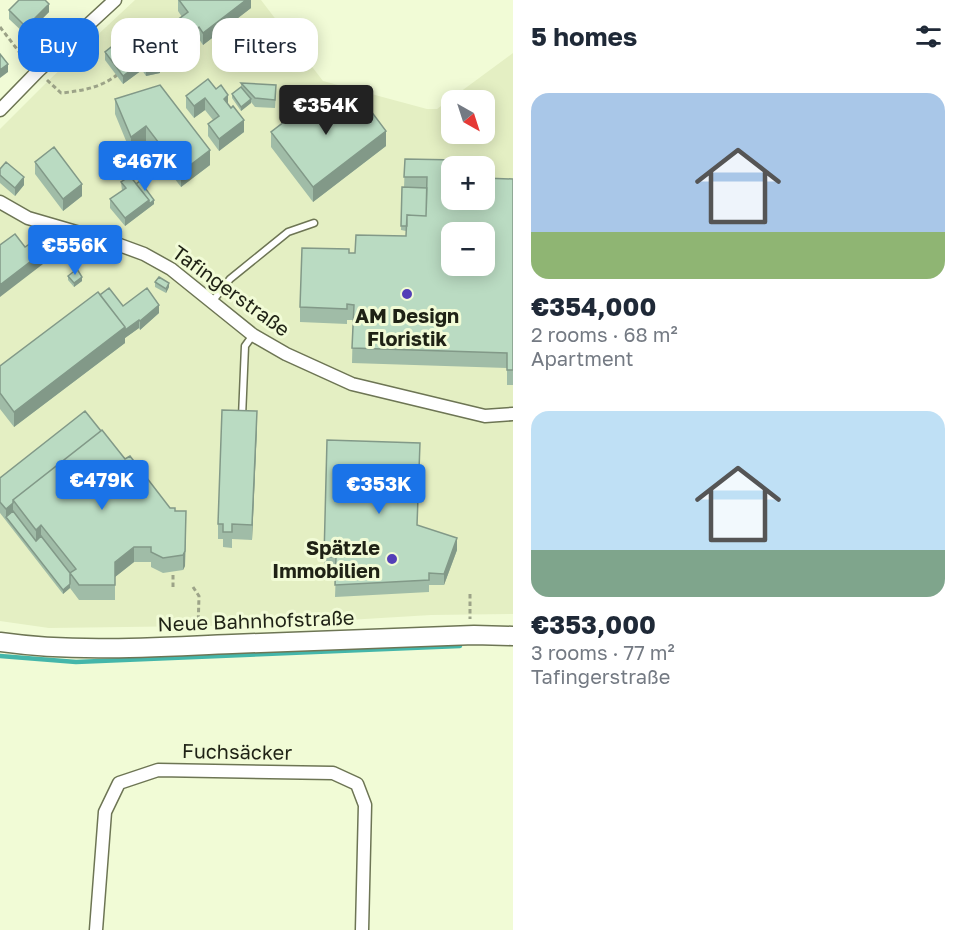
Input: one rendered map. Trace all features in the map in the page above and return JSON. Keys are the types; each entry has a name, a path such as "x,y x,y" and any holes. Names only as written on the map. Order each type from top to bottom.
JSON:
{"main road":[{"name":"Neue Bahnhofstraße","path":"0,642 88,648 474,635 513,636"}],"street":[{"path":"96,18 115,0"},
{"path":"0,110 37,72"},
{"name":"Tafingerstraße","path":"0,202 28,218 144,254 171,269 253,335 286,354 352,384 485,416 513,414"},
{"name":"Fuchsäcker","path":"96,930 105,812 119,783 158,770 333,773 357,784 365,805 362,930"}],"lane":[{"path":"212,302 230,279 288,232 314,223"},
{"path":"242,417 245,346 253,335"}],"path":[{"path":"0,27 18,49"},
{"path":"37,72 60,93 86,90 109,81 117,75"},
{"path":"173,572 173,587"},
{"path":"193,587 199,596 198,631"},
{"path":"470,594 471,620"}],"shaded area":[{"path":"135,0 261,0 275,18 212,18 212,72 316,72 323,81 427,109 437,109 441,106 441,144 495,144 495,90 463,90 513,53 513,614 431,615 265,625 201,626 49,628 0,621 0,129 58,72 99,72 99,34 111,22 111,72 200,72 200,18 116,18"}],"building":[{"path":"19,0 45,0 49,4 35,18 18,19 9,10"},
{"path":"179,0 246,0 223,18 212,18 212,26 203,33 200,28 200,18 180,18 188,12"},
{"path":"111,47 111,60 105,52"},
{"path":"0,54 8,64 0,70"},
{"path":"208,79 216,89 221,85 228,95 224,99 244,120 219,139 208,124 219,116 205,98 194,106 186,96"},
{"path":"241,83 276,85 275,100 255,98"},
{"path":"160,85 210,150 181,172 146,126 131,137 115,99"},
{"path":"241,87 251,99 241,107 232,94"},
{"path":"328,88 349,116 365,103 386,131 313,187 271,132"},
{"path":"54,147 82,184 63,199 35,162"},
{"name":"AM Design Floristik","path":"405,159 441,160 441,210 495,210 495,178 513,179 513,370 507,370 507,353 352,348 354,305 347,304 347,309 300,307 302,248 349,249 349,253 355,253 356,235 406,236 407,215 426,216 427,177 404,177"},
{"path":"6,162 24,177 15,188 0,175 0,169"},
{"path":"130,176 149,200 125,218 110,199 126,188 121,182"},
{"path":"140,181 154,200 149,204 149,200 136,184"},
{"path":"402,187 427,188 426,216 407,215 407,226 401,226"},
{"path":"15,234 25,247 34,241 43,252 0,285 0,245"},
{"path":"77,269 82,277 74,283 68,276"},
{"path":"159,277 169,283 166,289 155,282"},
{"path":"109,288 123,306 147,288 159,305 125,330 100,295"},
{"path":"98,292 125,327 14,412 0,393 0,366"},
{"path":"222,410 257,411 252,525 232,524 232,532 223,532 223,524 218,524"},
{"path":"85,411 101,431 13,500 13,503 6,509 0,502 0,478"},
{"path":"102,430 125,459 130,456 170,508 175,508 175,511 186,511 185,551 183,555 163,558 151,552 151,547 134,547 115,562 115,585 79,585 70,573 76,569 41,525 36,530 13,500"},
{"path":"327,440 420,443 417,525 457,538 444,574 429,573 429,580 335,585 336,557 324,557"},
{"path":"13,511 36,541 41,536 70,573 70,584 63,590 6,517"}],"waterway":[{"path":"0,656 76,662 460,646"}],"place":[{"name":"AM Design Floristik","path":"407,294"},
{"name":"Spätzle Immobilien","path":"392,559"}]}
